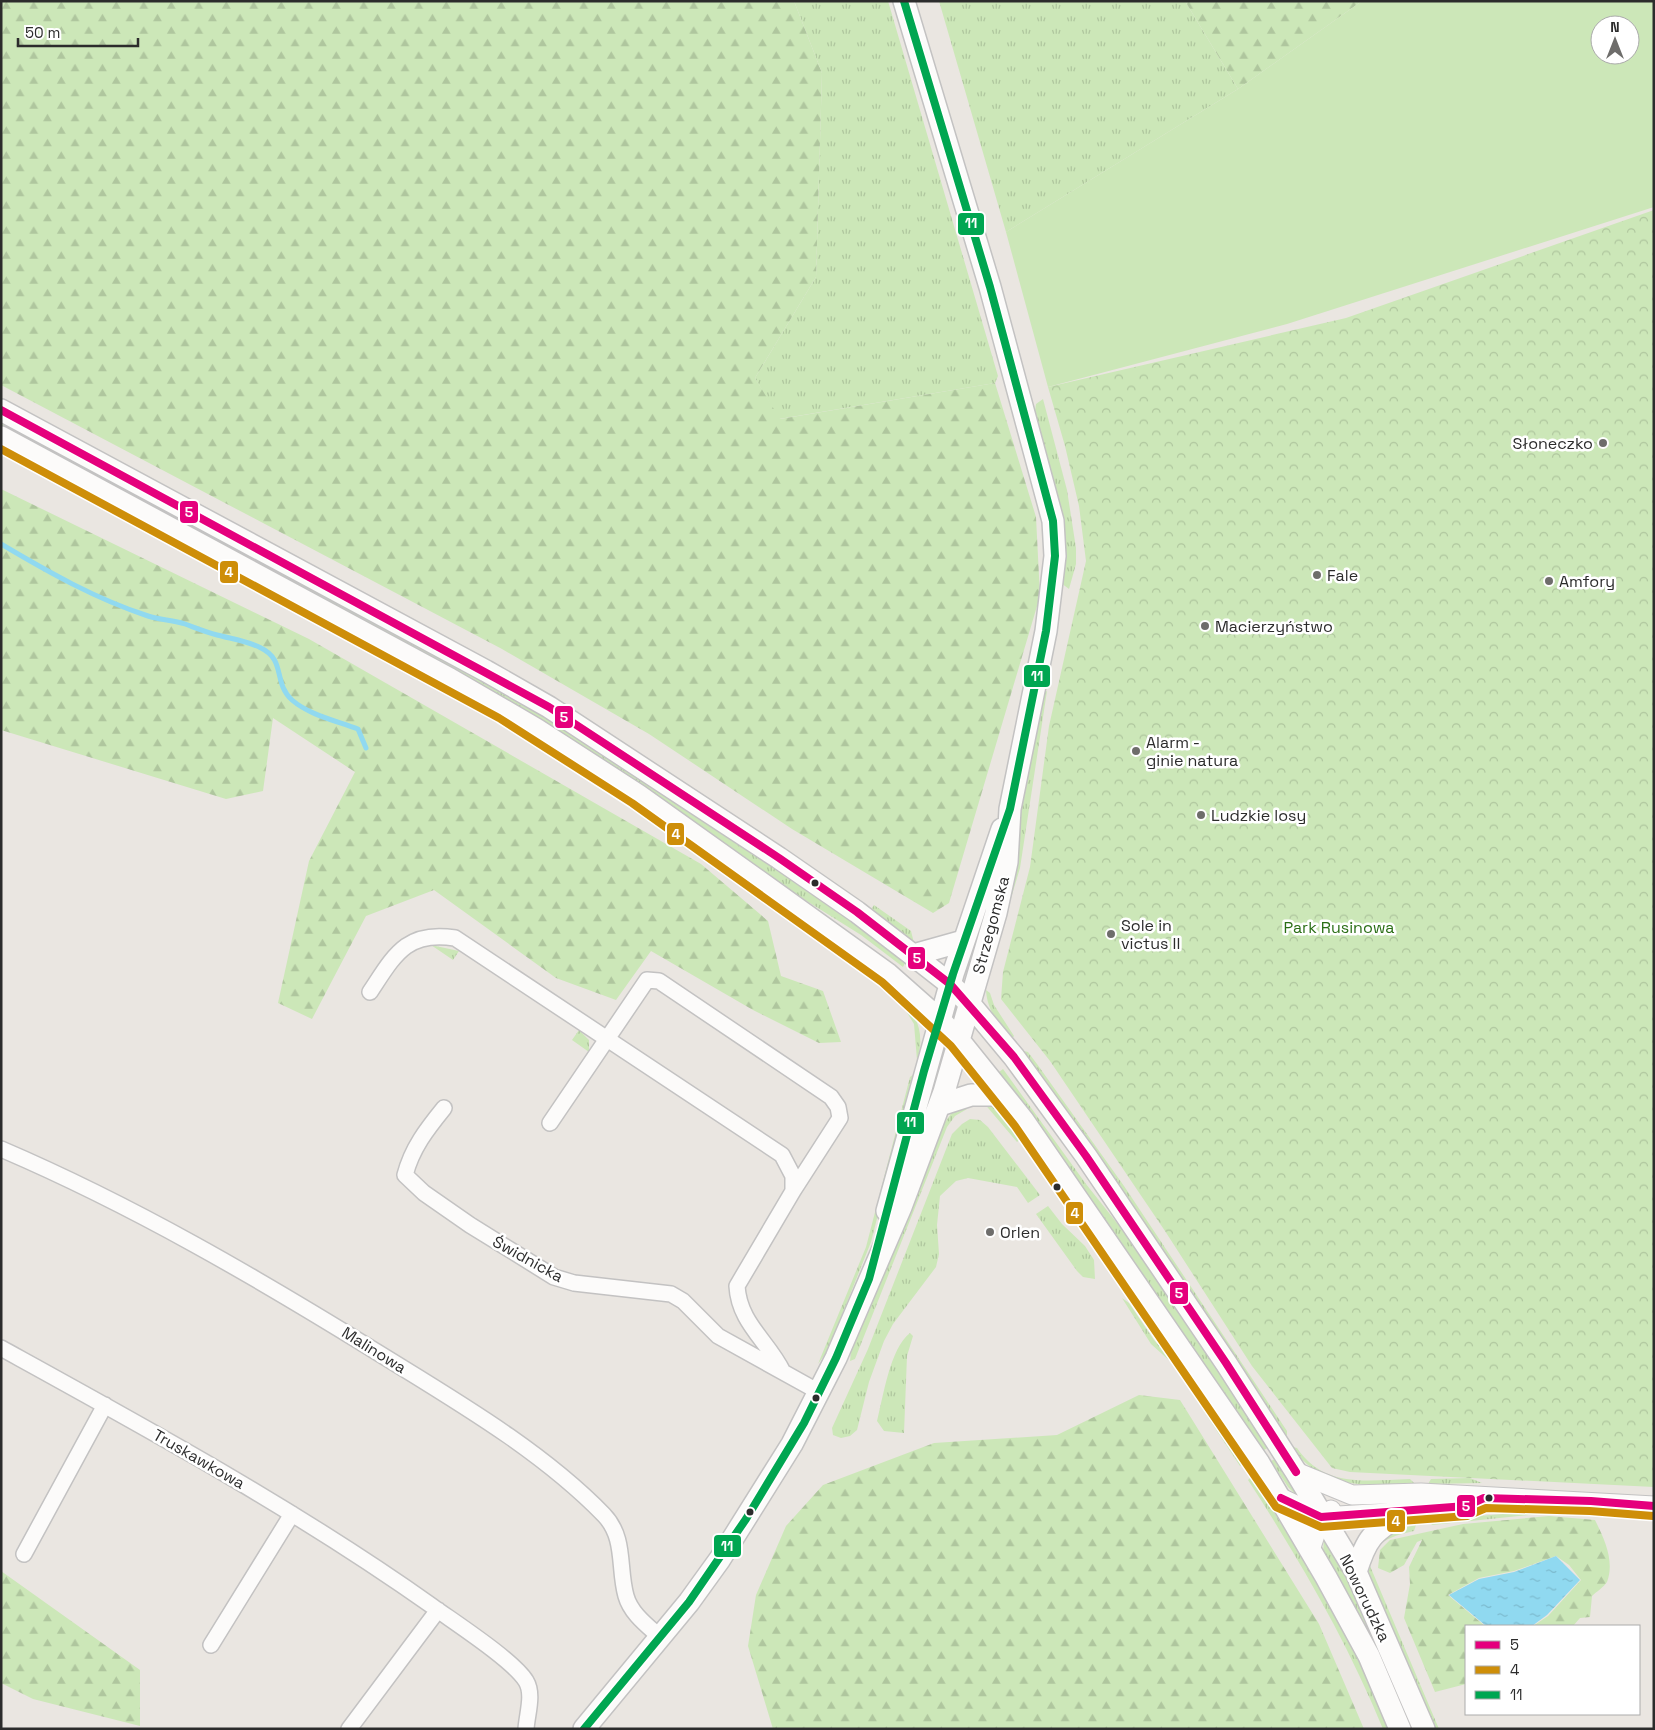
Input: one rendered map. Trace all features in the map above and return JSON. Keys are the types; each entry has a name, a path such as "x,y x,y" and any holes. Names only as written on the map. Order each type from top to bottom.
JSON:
{"main road":[{"name":"Strzegomska","path":"904,1 990,287 1053,520 1055,556 1046,631 1010,809 1005,870 990,935 958,1038"},
{"name":"Noworudzka","path":"1,410 486,671 549,707 779,858 856,912 950,984 969,1003 1014,1057 1086,1156 1226,1363 1296,1472 1356,1572 1424,1729"},
{"name":"Noworudzka","path":"1,437 450,679 536,729 638,795 888,974 940,1020 958,1038 1004,1095 1049,1157 1280,1498 1369,1656 1400,1729"},
{"name":"Strzegomska","path":"950,984 963,941 1010,809"},
{"path":"913,955 963,941"},
{"path":"869,1279 950,984"},
{"path":"584,1729 661,1638 720,1559 792,1444 819,1392 901,1207 940,1105 958,1038"},
{"path":"940,1105 971,1095 1004,1095"},
{"path":"1356,1572 1368,1540 1378,1530 1404,1512"}],"street":[{"path":"370,992 391,960 405,945 419,938 438,936 455,938 782,1155 793,1176 793,1191"},
{"path":"550,1123 646,980 659,981 831,1097 838,1107 840,1118 793,1191 737,1286 743,1313 750,1326 774,1354 783,1372"},
{"name":"Świdnicka","path":"444,1108 424,1133 409,1159 405,1175 424,1193 470,1225 554,1277 574,1283 671,1294 683,1301 718,1336 819,1392"},
{"name":"Malinowa","path":"1,1149 67,1177 274,1288 468,1408 559,1474 607,1518 616,1532 620,1545 626,1598 637,1616 661,1638"},
{"name":"Truskawkowa","path":"1,1348 182,1448 375,1566 438,1610 507,1662 526,1681 531,1694 526,1729"},
{"path":"24,1554 104,1405"},
{"path":"1296,1472 1352,1495 1421,1493 1654,1506"},
{"path":"1310,1550 1322,1517 1352,1495"},
{"path":"1280,1498 1322,1517 1466,1506 1484,1498"},
{"path":"211,1645 292,1514"},
{"path":"349,1729 438,1610"}],"green space":[{"path":"1,1 794,1 822,73 816,277 755,378 780,419 995,383 1036,517 1040,596 949,903 933,913 792,829 649,734 502,649 1,385"},
{"path":"794,1 888,1 998,376 995,383 779,419 755,378 816,277 822,73"},
{"path":"939,1 1185,1 1238,89 1006,232"},
{"path":"1185,1 1362,1 1238,89"},
{"path":"1362,1 1654,1 1654,207 1287,324 1048,387 1006,232 1238,89"},
{"name":"Park Rusinowa","path":"1654,210 1654,1487 1350,1472 1332,1468 1252,1366 1165,1231 1050,1061 1001,999 1003,972 1030,867 1049,726 1086,561 1079,506 1065,446 1048,387 1346,318"},
{"path":"1043,399 1067,490 1076,548 1076,564 1069,589 1061,583 1034,418 1036,404"},
{"path":"1,419 376,621 555,722 785,873 906,961 903,967 861,935 778,883 553,728 499,695 1,426"},
{"path":"1,489 309,639 701,864 768,921 781,976 823,991 841,1042 819,1043 753,1010 651,951 616,1000 556,978 434,890 366,916 312,1019 278,1003 309,861 355,772 273,718 263,791 226,799 1,730"},
{"path":"1047,691 1020,868 1002,928 1014,862 1037,696"},
{"path":"874,905 911,931 914,943 870,911"},
{"path":"431,945 459,951 453,960"},
{"path":"986,990 990,993 994,1005 1014,1036 1011,1040 991,1011"},
{"path":"902,999 916,1019 920,1035 917,1060 914,1024 901,1003"},
{"path":"579,1030 589,1040 589,1052 572,1040"},
{"path":"1024,1051 1028,1052 1037,1064 1124,1186 1287,1431 1287,1435 1284,1437 1021,1053"},
{"path":"1003,1069 1086,1184 1136,1247 1269,1447 1264,1450 999,1072"},
{"path":"914,1074 871,1242 828,1350 818,1364 866,1247 910,1077"},
{"path":"991,1101 1002,1108 1024,1136 1017,1142 983,1102"},
{"path":"967,1103 967,1109 955,1116 947,1127 855,1359 850,1361 851,1352 943,1125 953,1111"},
{"path":"970,1119 980,1120 988,1127 1040,1195 1028,1203 1017,1187 968,1178 956,1181 940,1196 937,1225 939,1254 936,1267 893,1324 884,1341 869,1382 857,1430 850,1436 841,1438 833,1435 832,1428 868,1349 952,1134"},
{"path":"1048,1206 1062,1224 1085,1246 1094,1260 1095,1279 1083,1277 1077,1271 1036,1214"},
{"path":"1122,1298 1129,1303 1154,1340 1179,1366 1243,1462 1242,1465 1240,1466 1172,1363 1151,1344"},
{"path":"910,1333 913,1336 907,1356 904,1433 884,1431 877,1421 888,1374 897,1350"},
{"path":"1139,1395 1180,1400 1319,1624 1364,1729 773,1729 748,1646 756,1595 786,1526 823,1485 934,1443 1057,1435"},
{"path":"1293,1447 1297,1448 1308,1461 1320,1470 1334,1476 1363,1480 1410,1479 1415,1484 1363,1484 1332,1479 1304,1462"},
{"path":"1277,1458 1299,1491 1298,1497 1288,1487 1271,1461"},
{"path":"1252,1476 1308,1568 1355,1653 1389,1729 1383,1729 1338,1632 1286,1540 1248,1480"},
{"path":"1470,1478 1482,1483 1428,1484 1431,1479"},
{"path":"1553,1510 1583,1511 1584,1514 1547,1513 1432,1525 1430,1522 1478,1516"},
{"path":"1549,1516 1595,1520 1607,1550 1610,1566 1609,1574 1606,1584 1592,1596 1590,1617 1580,1618 1574,1625 1534,1625 1548,1616 1581,1580 1569,1565 1556,1556 1514,1571 1479,1578 1448,1595 1484,1625 1465,1625 1465,1684 1435,1692 1404,1618 1410,1584 1409,1567 1422,1540 1417,1542 1404,1565 1390,1573 1378,1568 1380,1550 1390,1540 1463,1524"},
{"path":"1416,1525 1414,1531 1398,1535 1379,1545 1370,1566 1439,1729 1434,1729 1367,1576 1367,1556 1390,1531"},
{"path":"1324,1537 1361,1607 1415,1729 1408,1729 1323,1554"},
{"path":"1,1571 140,1670 140,1726 33,1699 1,1683"}],"water":[{"path":"1556,1556 1580,1580 1547,1615 1533,1625 1485,1625 1449,1595 1479,1579 1514,1572"}],"waterway":[{"path":"1,544 36,565 110,602 153,617 185,624 261,648 274,659 286,693 292,700 315,714 358,729 366,748"}],"transit line":[{"name":"11","path":"584,1729 689,1602 746,1519 804,1423 836,1358 869,1279 924,1071 953,974 1010,809 1046,631 1055,556 1053,521 990,287 904,1"},
{"name":"5","path":"1,410 549,707 779,858 857,912 950,984 1014,1057 1086,1156 1226,1363 1296,1472"},
{"name":"4","path":"1,449 499,718 632,803 882,982 951,1046 1015,1126 1276,1507 1321,1527 1467,1516 1486,1508 1590,1511 1653,1516"},
{"name":"5","path":"1281,1498 1321,1517 1466,1506 1484,1498 1591,1501 1654,1506"}],"place":[{"name":"Słoneczko","path":"1603,443"},
{"name":"Fale","path":"1317,575"},
{"name":"Amfory","path":"1549,581"},
{"name":"Macierzyństwo","path":"1205,626"},
{"name":"Alarm - ginie natura","path":"1136,751"},
{"name":"Ludzkie losy","path":"1201,815"},
{"name":"Sole in victus II","path":"1111,934"},
{"name":"Orlen","path":"990,1232"}]}
